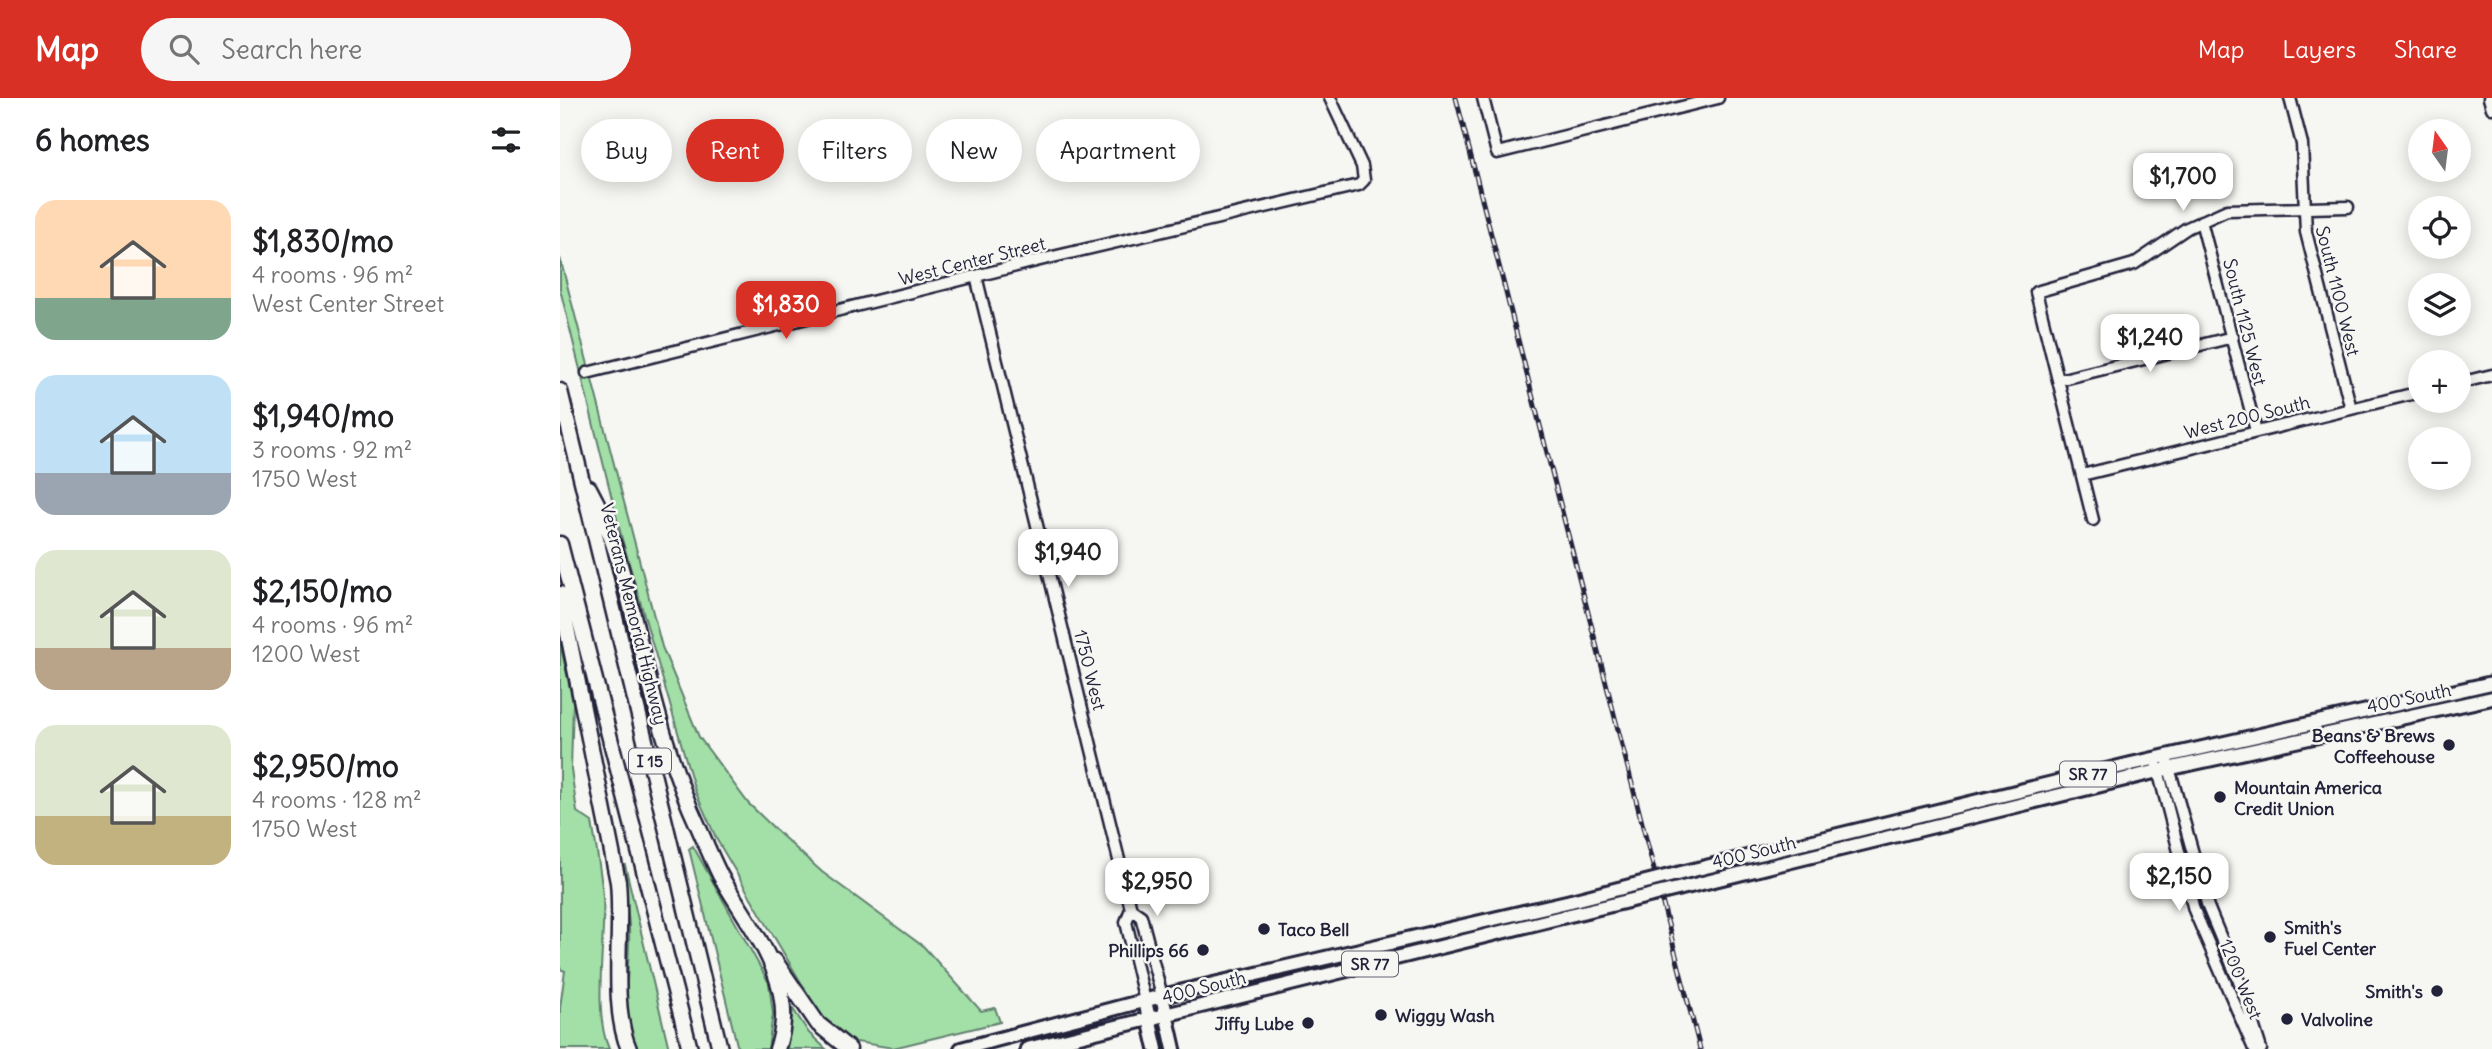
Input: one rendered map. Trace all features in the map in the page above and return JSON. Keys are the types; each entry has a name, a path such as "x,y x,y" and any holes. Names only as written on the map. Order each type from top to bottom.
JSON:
{"highway":[{"name":"Veterans Memorial Highway","path":"560,391 720,1049"},
{"path":"580,473 600,508 617,553 654,704 685,796 719,873 766,952 785,974 818,1024 849,1049"},
{"name":"I 15","path":"560,544 690,1049"},
{"path":"560,594 618,881 621,926 619,1013 629,1049"},
{"path":"766,952 783,1000 784,1023 777,1049"}],"main road":[{"name":"400 South","path":"961,1049 1144,1000 2162,763 2492,683"},
{"name":"400 South","path":"1027,1049 1690,886 2162,763 2492,698"},
{"name":"1750 West","path":"1162,996 1174,1049"},
{"name":"1750 West","path":"1144,1000 1156,1049"}],"street":[{"name":"West Center Street","path":"587,373 976,276 1353,187 1364,180 1363,166 1330,98"},
{"path":"1483,98 1497,153 1718,98"},
{"name":"South 1100 West","path":"2290,98 2302,144 2306,232 2351,408"},
{"path":"2489,98 2492,108"},
{"path":"2093,520 2036,292 2134,264 2201,221 2241,208 2348,207"},
{"name":"South 1125 West","path":"2201,221 2256,431"},
{"name":"1750 West","path":"976,276 1131,909 1126,922 1144,1000"},
{"path":"2059,380 2233,337"},
{"path":"2471,380 2492,375"},
{"name":"West 200 South","path":"2082,475 2408,395"},
{"name":"1200 West","path":"2162,763 2194,910 2222,968 2254,1049"},
{"name":"1200 West","path":"2162,763 2208,907 2241,986 2261,1049"},
{"name":"1750 West","path":"1131,909 1141,916 1162,996"}],"green space":[{"path":"560,258 662,647 699,737 748,803 780,834 822,872 924,947 981,1011 995,1008 1000,1022 893,1048 857,1042 855,1045 826,1025 717,840 695,791 622,539 560,289"},
{"path":"560,643 573,703 571,769 577,812 592,822 601,878 603,914 600,996 604,1033 609,1049 560,1049 560,1008 565,971 560,969"},
{"path":"693,846 769,983 773,1014 768,1049 738,1049 689,849"},
{"path":"625,865 669,1049 634,1049 630,1034 626,1003 629,926 620,867"},
{"path":"793,1009 809,1033 826,1049 787,1049"}],"railway":[{"path":"1456,98 1700,1049"}],"place":[{"name":"Beans & Brews Coffeehouse","path":"2449,745"},
{"name":"Mountain America Credit Union","path":"2220,797"},
{"name":"Taco Bell","path":"1264,929"},
{"name":"Smith's Fuel Center","path":"2270,937"},
{"name":"Phillips 66","path":"1203,950"},
{"name":"Smith's","path":"2437,991"},
{"name":"Wiggy Wash","path":"1381,1015"},
{"name":"Valvoline","path":"2287,1019"},
{"name":"Jiffy Lube","path":"1308,1023"}]}
